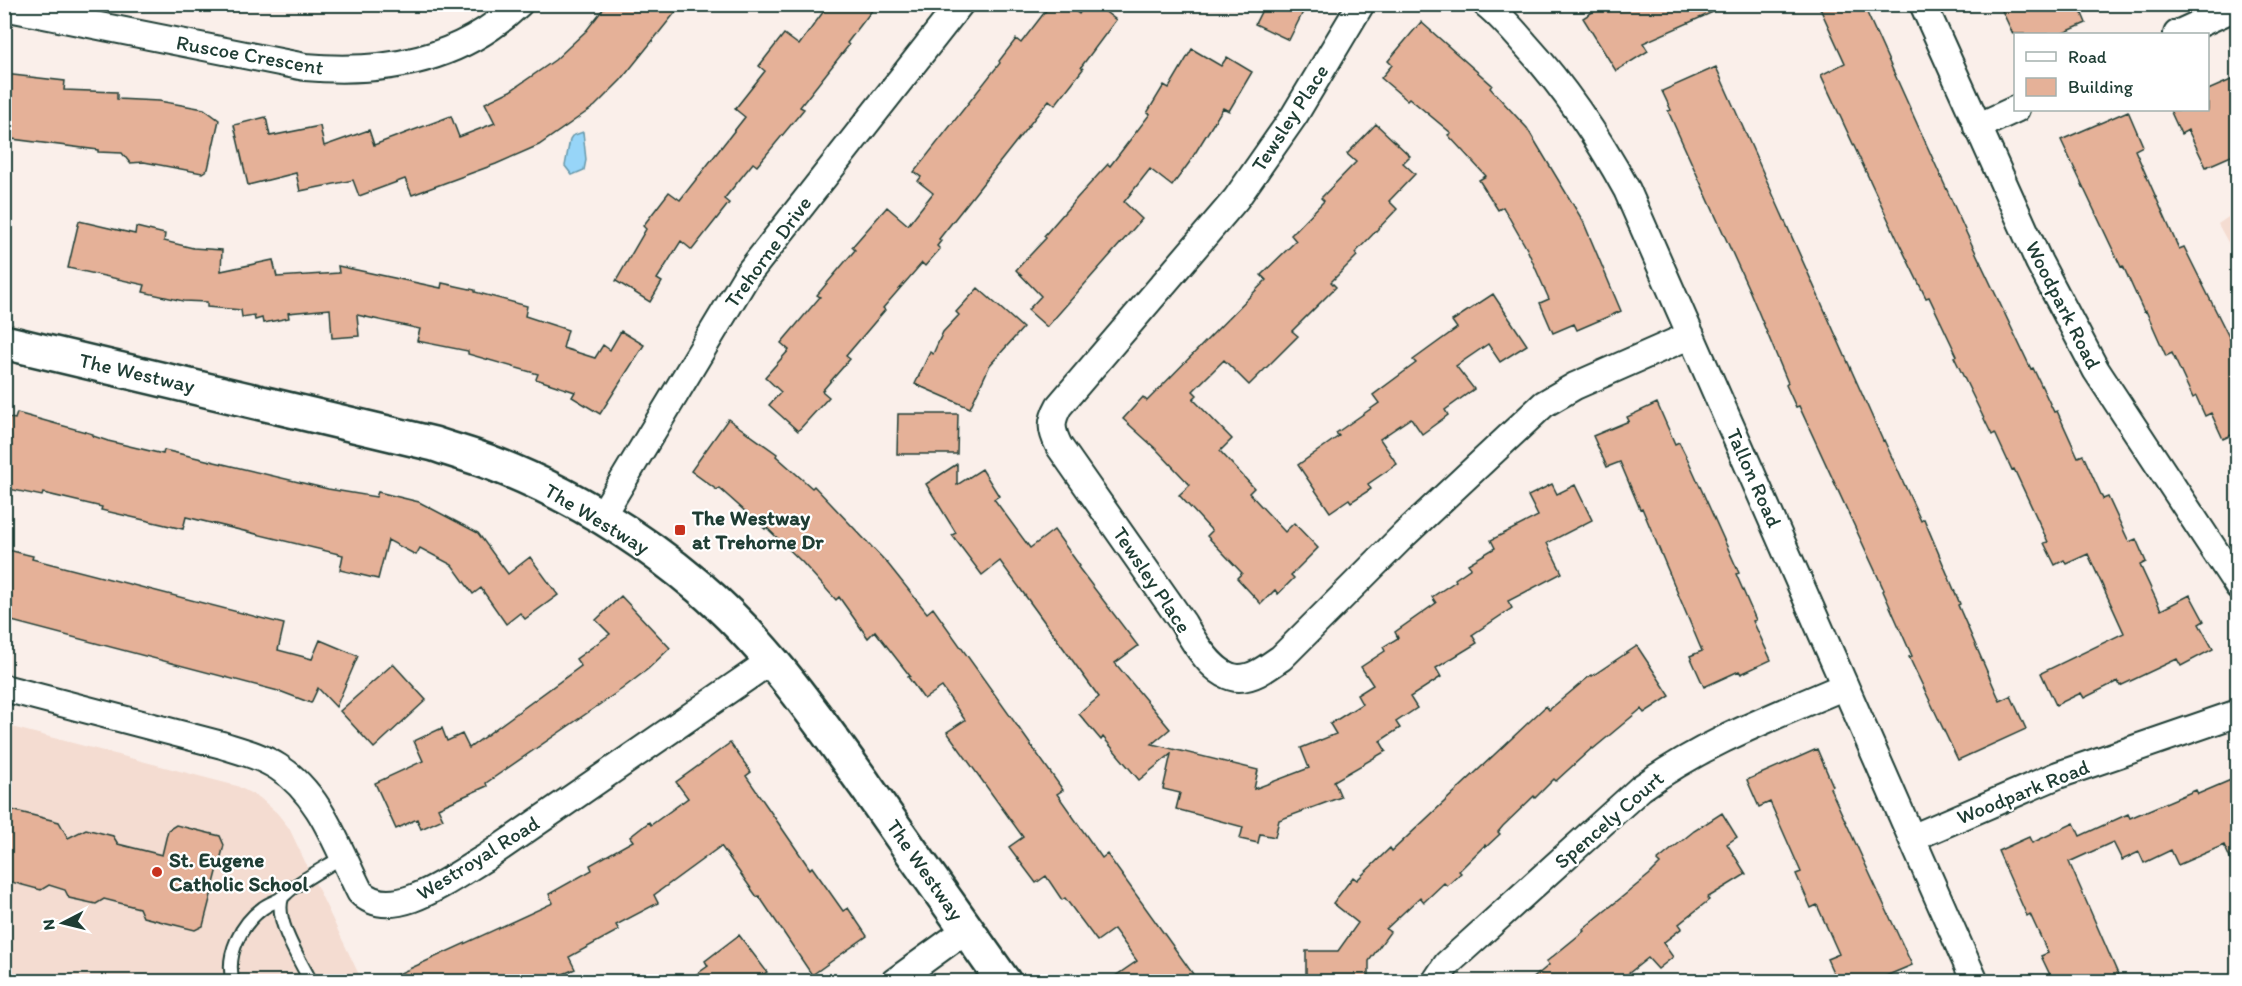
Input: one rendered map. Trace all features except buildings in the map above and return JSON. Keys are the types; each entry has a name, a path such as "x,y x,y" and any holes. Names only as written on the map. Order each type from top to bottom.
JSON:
{"main road":[{"name":"The Westway","path":"4,342 434,444 494,464 547,488 602,517 642,543 699,587 737,622 772,660 815,716 1004,981"}],"street":[{"name":"Ruscoe Crescent","path":"4,7 305,67 340,70 382,68 419,60 458,45 488,29 519,4"},
{"name":"Trehorne Drive","path":"602,517 747,275 960,4"},
{"name":"Tewsley Place","path":"1361,4 1294,116 1236,199 1059,406 1053,417 1052,433 1059,446 1183,623 1193,642 1213,666 1227,676 1239,678 1261,672 1281,658 1406,534 1544,404 1575,386 1691,335"},
{"name":"Woodpark Road","path":"1923,4 2038,262 2096,369 2238,586"},
{"path":"2179,33 2238,6"},
{"name":"Tallon Road","path":"1495,7 1575,104 1601,143 1627,190 1974,981"},
{"path":"1977,127 2014,110"},
{"name":"Westroyal Road","path":"4,688 222,745 250,754 277,767 291,777 317,808 360,892 366,899 383,904 396,904 408,900 485,858 772,660"},
{"name":"Spencely Court","path":"1435,981 1447,964 1641,788 1708,745 1845,686"},
{"name":"Woodpark Road","path":"1912,838 2058,775 2238,713"},
{"path":"894,981 967,930"}],"lane":[{"path":"233,981 230,965 236,943 250,920 263,908 282,898 293,887 342,857"},
{"path":"282,898 279,905 282,922 311,981"}],"shaded area":[{"path":"2237,211 2237,259 2218,224"},
{"name":"St. Eugene Catholic School","path":"4,725 237,786 260,798 289,828 362,981 5,981"}],"water":[{"path":"583,132 586,160 584,170 572,175 565,166 570,139"}],"place":[{"name":"The Westway at Trehorne Dr","path":"680,530"},
{"name":"St. Eugene Catholic School","path":"157,872"}]}
